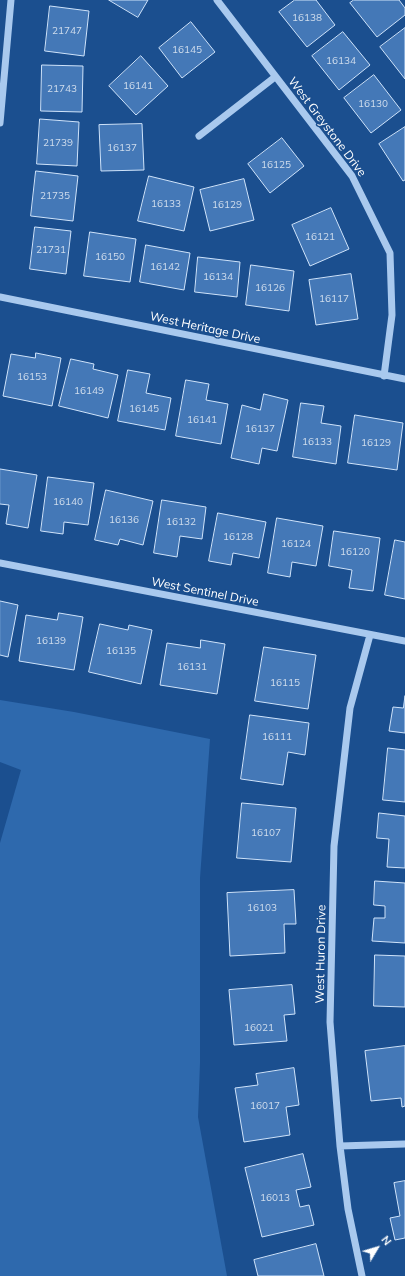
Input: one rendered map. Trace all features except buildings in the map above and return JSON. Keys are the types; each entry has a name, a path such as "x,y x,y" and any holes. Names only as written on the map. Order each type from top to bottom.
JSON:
{"street":[{"path":"0,123 11,0"},
{"name":"West Greystone Drive","path":"217,0 352,176 390,253 392,315 384,376"},
{"path":"199,136 276,76"},
{"name":"West Heritage Drive","path":"0,297 384,376 405,379"},
{"name":"West Sentinel Drive","path":"0,563 405,641"},
{"name":"West Huron Drive","path":"362,1276 348,1209 340,1146 330,1022 334,846 350,708 370,635"},
{"path":"340,1146 405,1144"}],"shaded area":[{"path":"0,700 74,712 210,739 200,878 200,1063 198,1117 227,1276 0,1276 0,843 21,770 0,762"}]}
